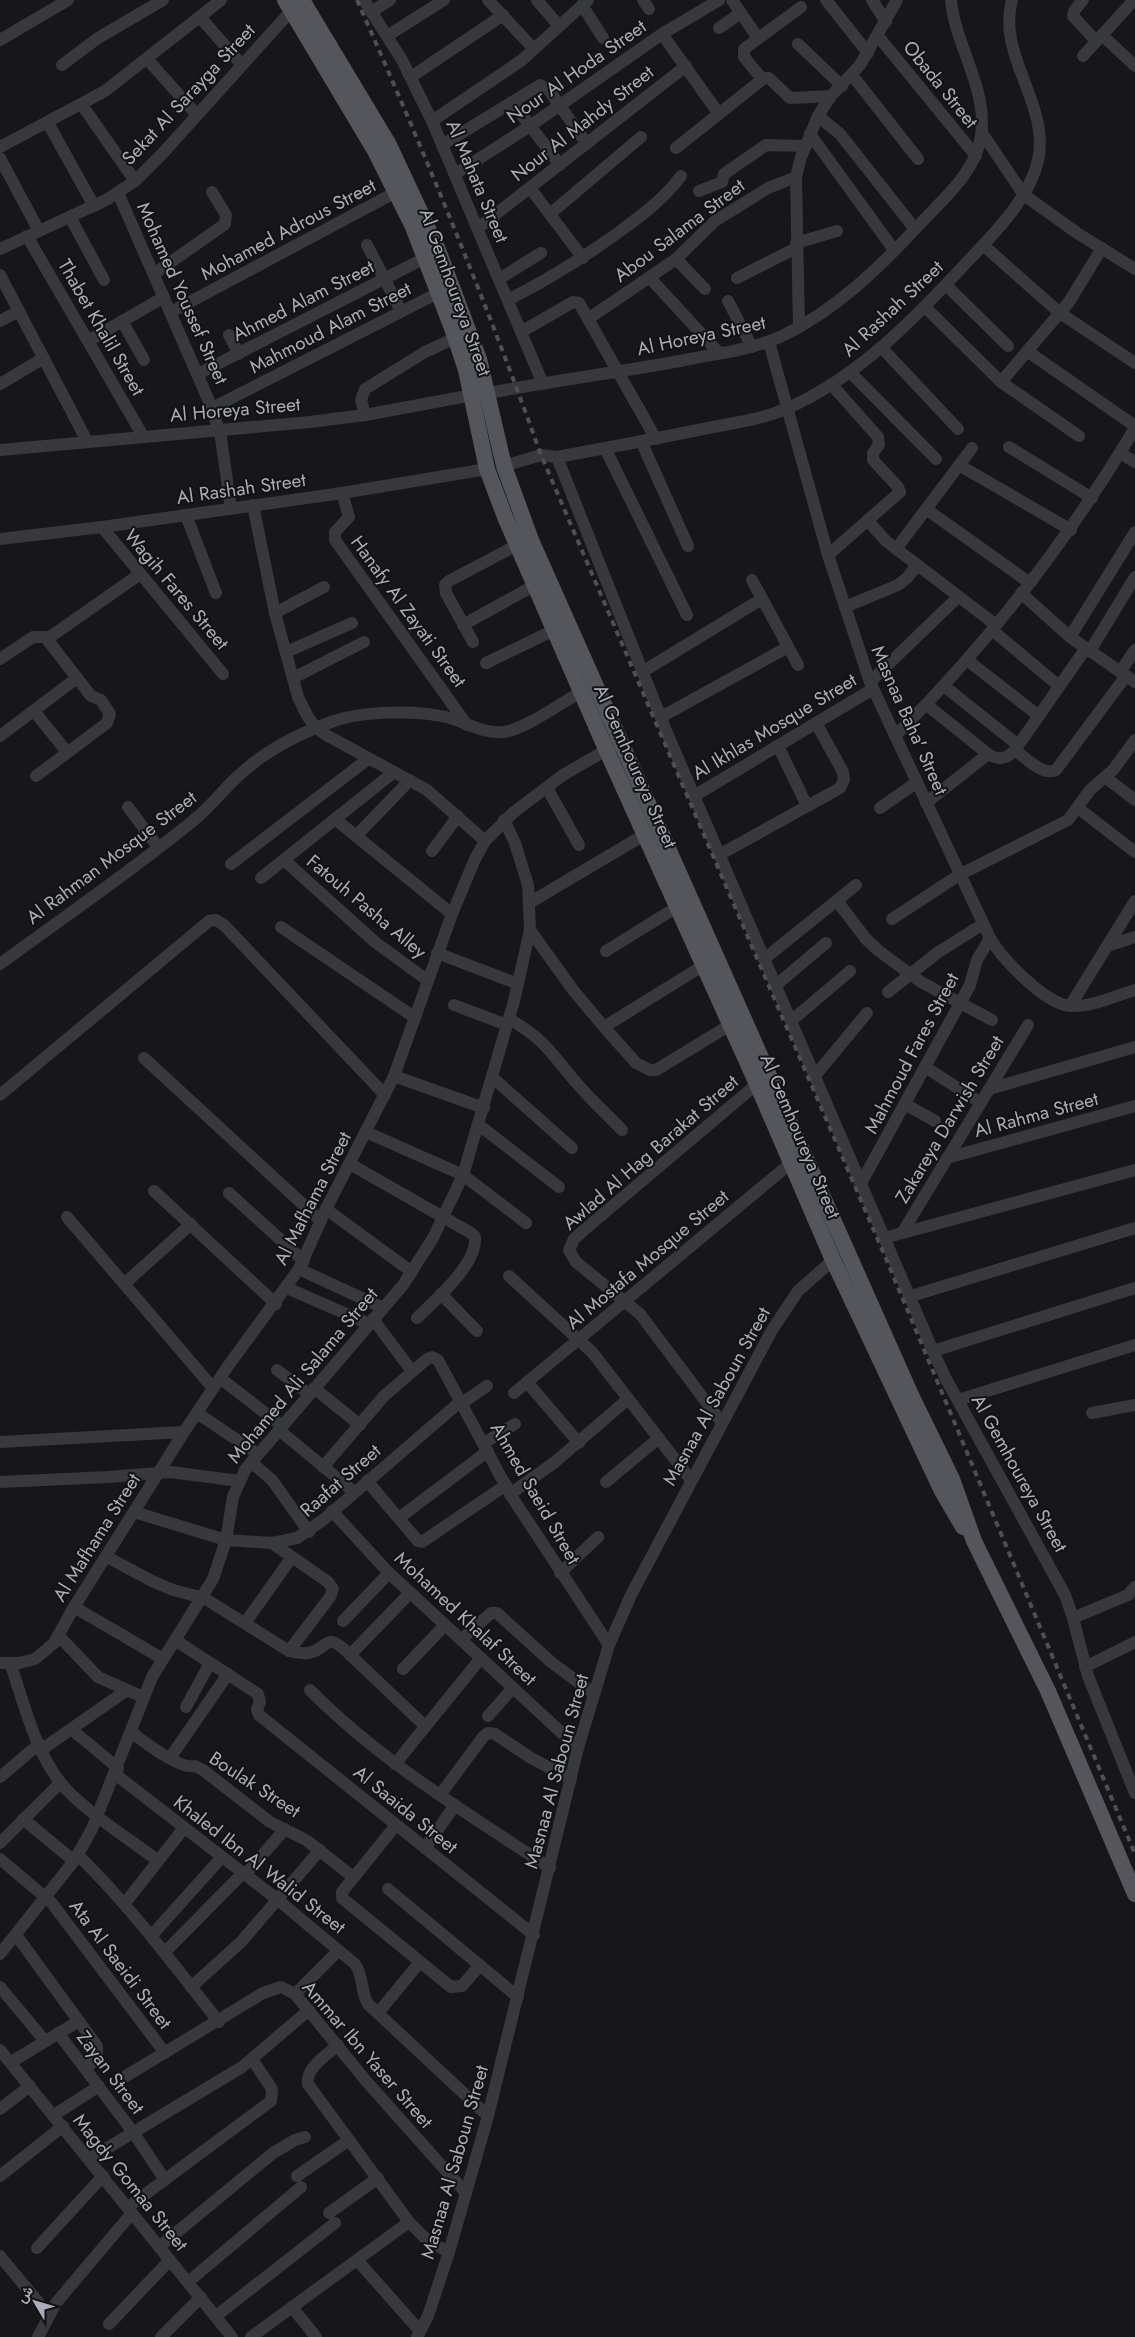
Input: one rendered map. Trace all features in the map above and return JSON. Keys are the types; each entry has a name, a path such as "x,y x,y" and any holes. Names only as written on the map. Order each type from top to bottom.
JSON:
{"main road":[{"name":"Al Gemhoureya Street","path":"292,4 375,150 425,258 456,338 481,394 488,469 517,545 606,749 757,1084 798,1158 833,1260 880,1344"},
{"name":"Al Gemhoureya Street","path":"292,4 388,143 438,250 460,305 481,394 504,466 531,540 622,742 798,1158 942,1491 960,1523 974,1541 1048,1691 1135,1894"}],"street":[{"path":"0,40 68,0"},
{"path":"62,65 98,38 163,0"},
{"path":"0,147 82,105 112,86 221,0"},
{"name":"Al Mahata Street","path":"364,0 411,77 432,121 542,384"},
{"path":"371,12 390,0"},
{"path":"387,36 444,0"},
{"path":"488,0 534,49"},
{"path":"537,0 559,26"},
{"name":"Nour Al Hoda Street","path":"455,174 530,126 702,4 719,0"},
{"path":"732,0 758,38"},
{"path":"826,0 868,53"},
{"path":"872,0 886,22"},
{"path":"800,327 796,245 796,176 818,116 831,96 852,75 868,53 897,0"},
{"path":"951,0 962,46 977,88 981,110 982,133 1024,194 1135,269"},
{"name":"Al Rashah Street","path":"504,466 541,455 557,457 741,422 787,408 850,372 925,307 983,245 1024,194 1034,176 1040,135 1037,114 1015,53 1010,31 1012,0"},
{"path":"1083,0 1074,11 1073,16 1135,66"},
{"path":"1083,56 1134,0"},
{"path":"432,121 503,74 585,3 603,38"},
{"name":"Sekat Al Sarayga Street","path":"0,249 94,206 135,181 150,168 292,4"},
{"path":"762,79 742,53 745,48 801,7"},
{"path":"719,28 741,13"},
{"path":"411,77 502,16"},
{"path":"200,17 241,64"},
{"path":"662,34 719,114"},
{"name":"Obada Street","path":"878,36 976,156"},
{"path":"798,44 842,86"},
{"path":"147,59 197,115"},
{"name":"Nour Al Mahdy Street","path":"478,228 686,66"},
{"path":"852,75 918,159"},
{"path":"676,148 762,79 769,78 790,98 831,96"},
{"path":"442,145 537,86 548,88 587,144"},
{"path":"512,102 560,165"},
{"path":"82,105 135,181"},
{"path":"818,116 840,134 916,229"},
{"path":"48,123 94,206"},
{"name":"Al Horeya Street","path":"0,450 143,436 221,434 365,415 618,372 752,347 769,342 822,314 854,289 916,229 963,177 976,156 982,133"},
{"path":"550,214 640,137"},
{"path":"699,191 722,182 724,174 763,146 808,140"},
{"path":"808,140 894,250"},
{"name":"Thabet Khalil Street","path":"0,158 33,234 88,341 143,436"},
{"path":"508,300 546,281 583,258 658,202 681,176"},
{"name":"Abou Salama Street","path":"588,319 676,259 703,232 726,214 768,188 796,176"},
{"path":"530,188 583,258"},
{"path":"154,274 225,224 226,215 212,192"},
{"name":"Mohamed Adrous Street","path":"171,312 396,192"},
{"name":"Mohamed Youssef Street","path":"118,193 212,408 221,434 231,509"},
{"path":"70,217 104,280"},
{"path":"737,278 796,245 837,231"},
{"path":"367,245 401,311"},
{"path":"983,245 1060,313 1135,363"},
{"path":"1001,382 1073,296 1102,248"},
{"path":"499,279 541,253"},
{"name":"Ahmed Alam Street","path":"198,374 425,258"},
{"path":"676,259 705,289"},
{"path":"0,275 87,442"},
{"path":"650,278 719,353"},
{"path":"946,284 1008,346"},
{"name":"Mahmoud Alam Street","path":"212,408 438,293"},
{"path":"88,341 164,297"},
{"path":"728,301 752,347"},
{"path":"521,332 573,302 577,302 656,439"},
{"path":"925,307 1001,382 1080,436"},
{"path":"0,322 20,311"},
{"path":"122,321 144,360"},
{"path":"229,334 239,354"},
{"path":"365,415 361,396 365,389 417,357 456,338"},
{"name":"Masnaa Baha' Street","path":"769,342 828,556 871,685 990,938 1004,959 1022,976 1054,1000 1070,1006"},
{"path":"881,347 958,429"},
{"path":"896,736 967,660 1071,530 1120,454 1135,427 1027,351"},
{"path":"0,384 44,358"},
{"path":"850,372 936,459"},
{"path":"828,556 896,497 899,490 873,460 873,453 879,445 878,437 831,384"},
{"path":"641,441 688,546"},
{"path":"1009,447 1092,498"},
{"path":"606,448 688,615"},
{"path":"896,549 972,448"},
{"path":"1120,454 1135,462"},
{"name":"Al Gemhoureya Street","path":"557,457 642,672 908,1296 958,1400 1065,1595 1073,1618 1085,1667 1135,1793"},
{"path":"960,465 1071,530"},
{"name":"Al Rashah Street","path":"0,539 231,509 488,469"},
{"name":"Hanafy Al Zayati Street","path":"342,492 349,517 335,532 335,540 467,725"},
{"path":"253,505 275,613 293,678 302,707 316,728 427,790 485,841"},
{"path":"926,509 1030,583"},
{"path":"186,515 216,593"},
{"path":"868,522 896,549 958,596 1059,686"},
{"name":"Wagih Fares Street","path":"102,527 223,674"},
{"path":"1070,637 1135,532"},
{"path":"473,642 445,591 447,583 517,545"},
{"path":"845,607 898,585 907,578 917,565"},
{"path":"0,659 33,637 46,638 140,574"},
{"path":"927,705 994,758 1002,759 1010,756 1059,686 1088,649 1135,577"},
{"path":"752,580 798,665"},
{"path":"464,624 535,585"},
{"path":"275,613 324,587"},
{"path":"1021,593 1070,637 1127,677"},
{"name":"Al Ikhlas Mosque Street","path":"694,796 816,723 871,685 958,596"},
{"path":"642,672 762,599"},
{"path":"286,652 352,623"},
{"path":"486,663 554,630"},
{"path":"36,776 107,723 110,717 109,710 103,702 91,696 46,638"},
{"path":"293,678 364,642"},
{"path":"661,717 788,647"},
{"path":"944,686 1043,770 1053,771 1060,765 1127,677 1135,650"},
{"path":"967,660 1038,716"},
{"path":"0,736 77,678"},
{"name":"Al Rahman Mosque Street","path":"0,964 207,809 245,770 267,754 316,728 345,718 392,713 429,714 492,732 506,732 519,727 581,692"},
{"path":"34,710 67,752"},
{"path":"719,855 837,790 844,780 843,772 816,723"},
{"path":"892,919 959,875 1063,824 1078,808 1090,790 1118,764 1135,740"},
{"name":"Al Mafhama Street","path":"5,1663 18,1663 35,1659 49,1650 74,1606 107,1557 216,1383 251,1334 276,1304 302,1265 320,1221 394,1076 452,914 475,859 485,841 504,820 546,788 606,749 622,742"},
{"path":"778,746 807,806"},
{"path":"926,803 988,754"},
{"path":"230,864 368,758"},
{"path":"261,878 394,772"},
{"path":"1105,777 1135,800"},
{"path":"356,836 410,780"},
{"path":"880,808 917,782"},
{"path":"546,788 579,846"},
{"path":"128,807 158,847"},
{"path":"1078,808 1135,852"},
{"path":"432,851 458,816"},
{"path":"335,819 452,914"},
{"name":"Mohamed Ali Salama Street","path":"0,1954 76,1858 98,1816 143,1697 163,1659 204,1598 221,1560 239,1481 254,1458 412,1272 444,1217 463,1175 508,1022 530,930 528,885 520,857 504,820"},
{"path":"530,903 644,834"},
{"name":"Fatouh Pasha Alley","path":"284,860 375,942 427,980"},
{"path":"764,959 856,885"},
{"path":"837,901 873,947 909,974 992,1020"},
{"path":"1070,1006 1135,901"},
{"path":"606,951 677,907"},
{"path":"0,1095 209,921 216,920 224,925 385,1095"},
{"path":"888,992 909,974 983,924"},
{"path":"281,927 414,1017"},
{"path":"530,930 573,990 604,1027 643,1068 656,1070 730,1025"},
{"path":"1107,946 1135,936"},
{"name":"Mahmoud Fares Street","path":"860,1184 973,981 977,960 990,938"},
{"path":"775,986 826,943"},
{"path":"437,954 518,984"},
{"path":"604,1027 704,965"},
{"path":"790,1021 850,971"},
{"path":"1070,1006 1082,1006 1135,990"},
{"path":"454,1005 526,1029 544,1043 581,1088 622,1130"},
{"path":"814,1077 867,1014"},
{"name":"Zakareya Darwish Street","path":"902,1233 1028,1025"},
{"path":"989,1089 1135,1047"},
{"path":"144,1058 320,1221"},
{"path":"925,1067 981,1103"},
{"path":"394,1076 484,1108"},
{"path":"492,1077 572,1148"},
{"name":"Awlad Al Hag Barakat Street","path":"626,1300 576,1262 569,1250 574,1239 757,1084"},
{"path":"905,1104 935,1121"},
{"name":"Al Rahma Street","path":"947,1158 1135,1106"},
{"path":"479,1124 560,1187"},
{"path":"366,1132 463,1175 526,1223"},
{"name":"Al Mostafa Mosque Street","path":"514,1393 798,1158"},
{"path":"350,1164 444,1217 475,1237 476,1244 466,1265 418,1318"},
{"path":"884,1238 1135,1170"},
{"path":"154,1191 276,1304"},
{"path":"229,1193 302,1265 383,1308"},
{"path":"326,1209 412,1272"},
{"path":"67,1217 124,1284 216,1383 281,1428 323,1467 354,1492"},
{"path":"124,1284 190,1224"},
{"path":"908,1296 1135,1228"},
{"name":"Masnaa Al Saboun Street","path":"418,2334 428,2316 449,2252 488,2116 534,1935 578,1748 609,1646 631,1595 691,1480 784,1310 798,1291 833,1260"},
{"path":"509,1276 579,1340 598,1360 691,1480"},
{"path":"287,1288 371,1321 411,1370 323,1467"},
{"path":"933,1351 1135,1288"},
{"path":"441,1294 477,1331"},
{"path":"626,1300 640,1314 722,1423"},
{"path":"958,1400 1135,1344"},
{"name":"Ahmed Saeid Street","path":"411,1370 427,1359 435,1358 440,1364 508,1490 609,1646"},
{"path":"277,1370 360,1425"},
{"path":"527,1382 579,1443"},
{"name":"Raafat Street","path":"134,1512 226,1540 286,1542 309,1532 367,1480 461,1402 487,1386"},
{"path":"367,1480 418,1541 424,1541 508,1490 579,1443 628,1399"},
{"path":"1092,1413 1135,1405"},
{"path":"197,1413 254,1458 309,1532"},
{"path":"399,1518 515,1424"},
{"path":"0,1442 184,1432"},
{"path":"606,1482 659,1438"},
{"path":"0,1482 183,1472 239,1481"},
{"name":"Mohamed Khalaf Street","path":"332,1511 389,1573 578,1748"},
{"path":"560,1573 598,1537"},
{"path":"272,1543 330,1584 333,1589 330,1598 289,1651"},
{"path":"107,1557 152,1582 204,1598 289,1651 307,1653 318,1650 328,1641 333,1641 425,1726"},
{"path":"245,1623 292,1557"},
{"path":"343,1622 389,1573"},
{"path":"1073,1618 1128,1595 1135,1587"},
{"path":"350,1655 410,1593"},
{"path":"74,1606 163,1659"},
{"path":"461,1640 491,1613 498,1613 551,1662 594,1694"},
{"path":"403,1669 445,1625"},
{"path":"58,1635 76,1652 92,1673 143,1697"},
{"path":"170,1758 228,1674 175,1640"},
{"path":"1085,1667 1135,1642"},
{"path":"394,1764 481,1658"},
{"path":"5,1663 40,1747 60,1783 98,1816 158,1861"},
{"path":"186,1707 210,1663"},
{"name":"Al Saaida Street","path":"228,1674 258,1694 260,1697 257,1712 534,1935"},
{"path":"488,1716 513,1688"},
{"path":"0,1777 40,1747 71,1729 127,1690"},
{"path":"310,1690 350,1730 394,1764 550,1868"},
{"name":"Khaled Ibn Al Walid Street","path":"71,1729 116,1771 184,1828 278,1900 359,1970 363,1995 378,2014"},
{"name":"Boulak Street","path":"131,1732 185,1766 199,1767 270,1822 306,1840 353,1877"},
{"path":"440,1795 483,1737 488,1734 495,1734 531,1758 571,1779"},
{"path":"0,1843 60,1783"},
{"path":"425,1848 455,1804"},
{"path":"24,1819 76,1858 125,1903 152,1935 218,2022 126,2076"},
{"path":"396,1825 353,1877 341,1896 420,1962 455,1988 462,1986 480,1965"},
{"path":"125,1903 184,1828"},
{"path":"165,1952 244,1874 285,1829"},
{"path":"191,1987 225,1958 320,1850"},
{"path":"152,1935 222,1857"},
{"name":"Ata Al Saeidi Street","path":"0,1859 46,1898 165,2053"},
{"path":"388,1889 518,1997"},
{"path":"16,1935 94,2041 98,2052 94,2062 86,2068"},
{"path":"295,1994 338,1951"},
{"path":"420,1962 378,2014 488,2116"},
{"path":"0,1987 45,2041"},
{"name":"Ammar Ibn Yaser Street","path":"218,2022 263,1993 281,1987 295,1994 367,2082 466,2192"},
{"path":"89,2159 222,2080 252,2059 309,2010"},
{"path":"11,2062 79,2021"},
{"name":"Zayan Street","path":"58,2033 133,2132"},
{"path":"338,2045 313,2068 308,2080 310,2088 409,2222 429,2242 449,2252"},
{"name":"Magdy Gomaa Street","path":"0,2050 201,2297 230,2336"},
{"path":"38,2337 48,2314 130,2210 165,2180 271,2102 272,2089 252,2059"},
{"path":"0,2109 30,2086"},
{"path":"54,2115 98,2086"},
{"path":"0,2176 63,2126"},
{"path":"133,2132 165,2180"},
{"path":"159,2247 273,2154 305,2137"},
{"path":"188,2282 299,2182 349,2140"},
{"path":"38,2248 103,2176"},
{"path":"216,2316 378,2178"},
{"path":"251,2337 409,2222"},
{"path":"0,2256 48,2314"},
{"path":"108,2324 170,2260"},
{"path":"357,2260 418,2334"},
{"path":"161,2337 201,2297"},
{"path":"292,2307 316,2337"}],"railway":[{"path":"357,0 453,226 541,455 884,1254 1135,1854"}]}
